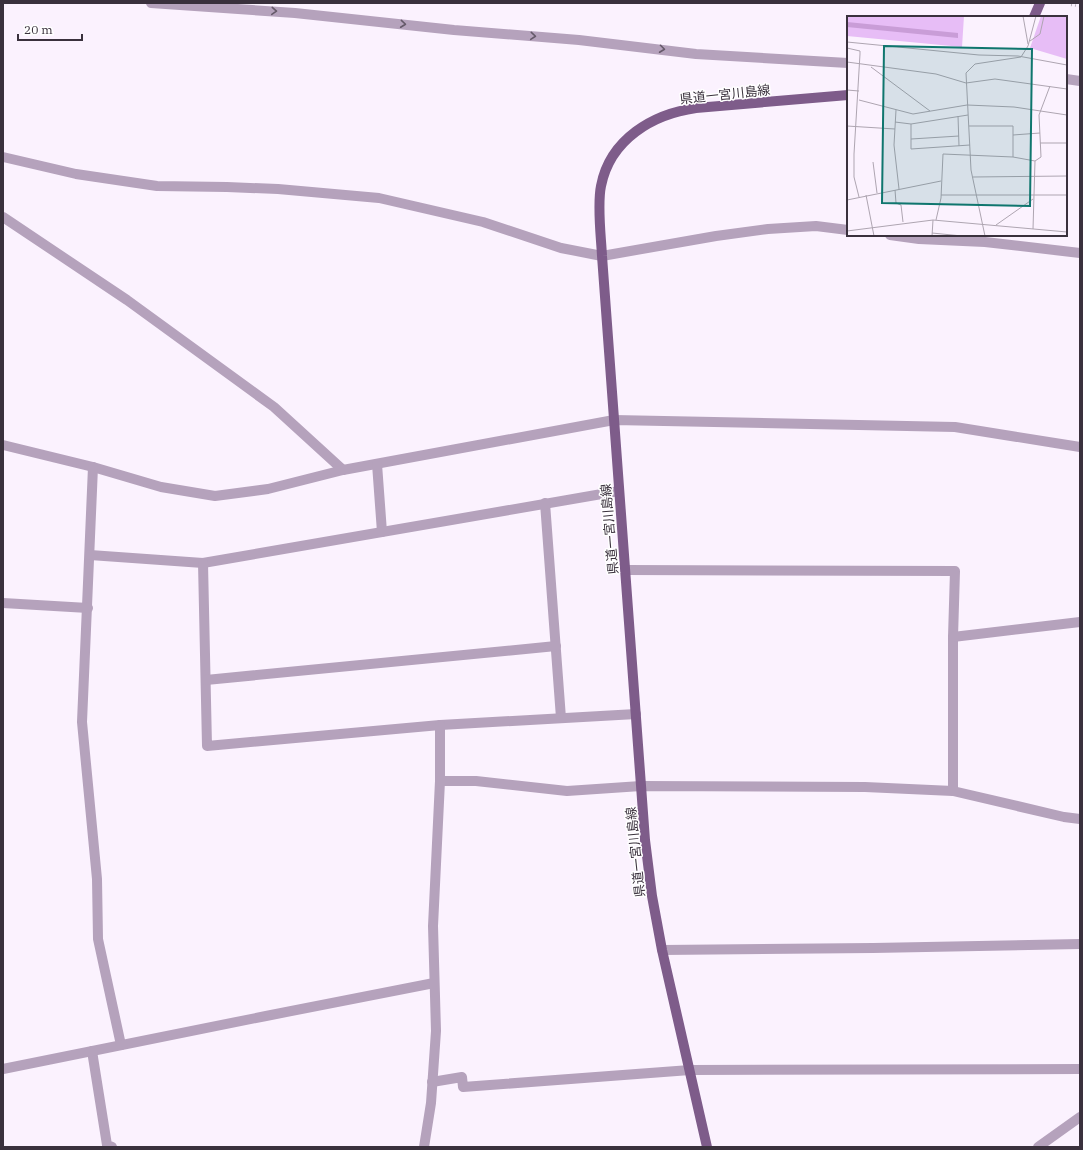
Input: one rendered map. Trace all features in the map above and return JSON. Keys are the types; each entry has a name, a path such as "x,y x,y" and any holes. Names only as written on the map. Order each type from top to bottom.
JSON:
{"main road":[{"path":"1034,16 1040,3"},
{"name":"県道一宮川島線","path":"707,1147 662,950 645,840 602,256 601,186 606,170 620,146 639,129 664,115 681,110 847,95"}],"street":[{"path":"151,3 295,13 454,30 579,40 696,54 847,62"},
{"path":"1067,79 1080,81"},
{"path":"3,157 76,174 157,186 278,189 379,198 483,222 561,248 602,256 716,236 768,229 816,226 847,230"},
{"path":"3,217 127,300 274,407 343,470"},
{"path":"897,236 919,239 984,242 1080,253"},
{"path":"3,445 93,467 161,487 215,496 268,489 343,470 614,420 955,427 1080,447"},
{"path":"377,464 382,532"},
{"path":"93,467 82,722 96,879 98,939 121,1045"},
{"path":"90,555 203,563 619,491"},
{"path":"545,503 561,718"},
{"path":"203,563 207,746 440,725 636,714"},
{"path":"626,570 955,571 952,791"},
{"path":"3,603 88,608"},
{"path":"953,636 1080,622"},
{"path":"206,680 556,646"},
{"path":"424,1147 431,1103 436,1031 433,926 440,781 440,725"},
{"path":"440,781 476,781 567,791 642,786 865,787 952,791 1064,817 1080,819"},
{"path":"662,950 1080,944"},
{"path":"3,1069 434,983"},
{"path":"92,1051 107,1145 112,1147"},
{"path":"432,1082 462,1077 463,1087 690,1070 1080,1068"},
{"path":"1038,1147 1080,1117"}],"path":[{"path":"1071,5 1080,6"}]}
